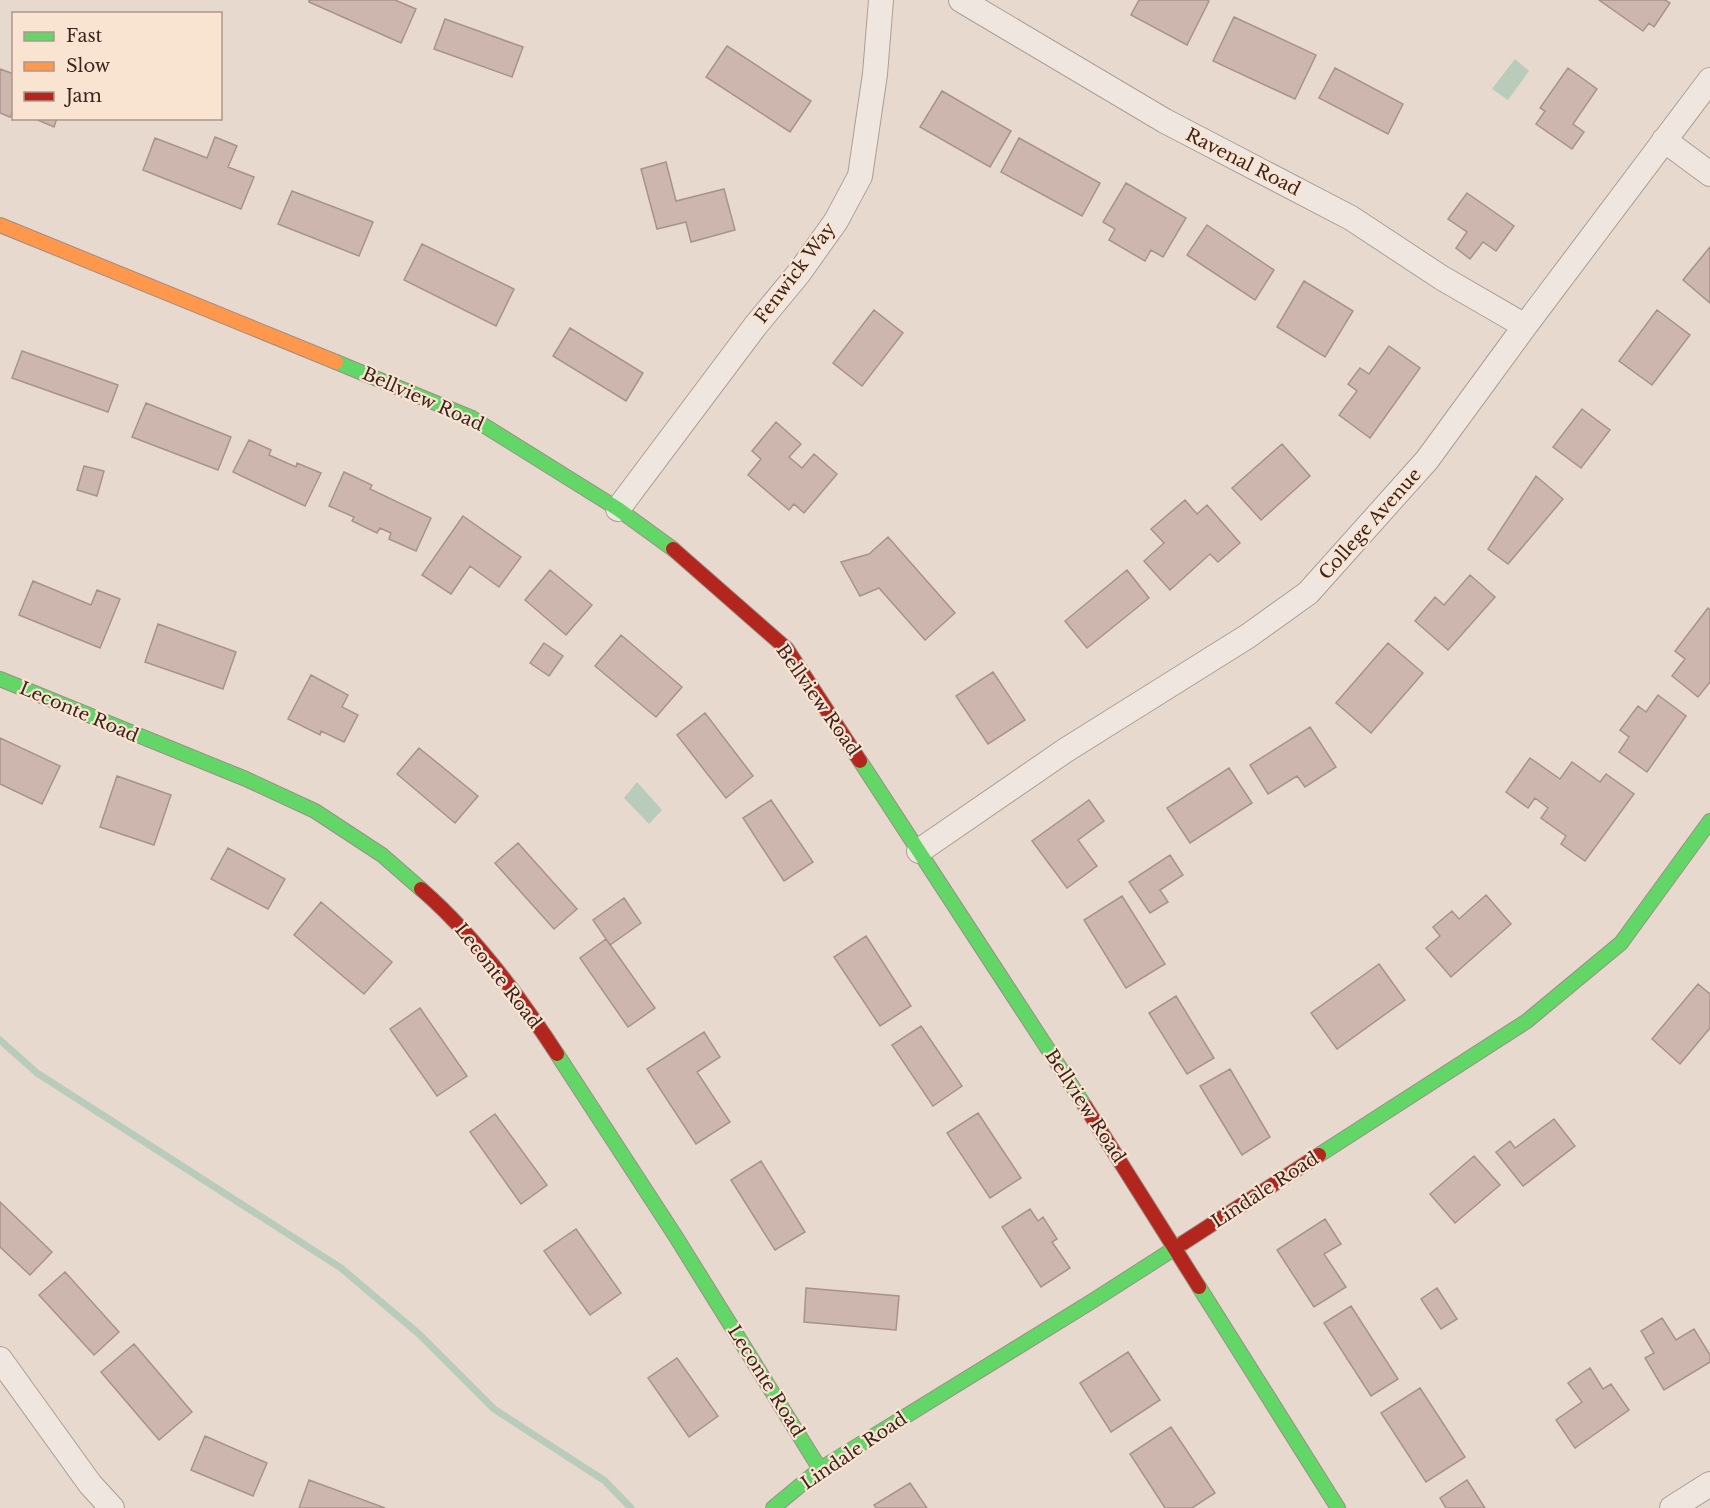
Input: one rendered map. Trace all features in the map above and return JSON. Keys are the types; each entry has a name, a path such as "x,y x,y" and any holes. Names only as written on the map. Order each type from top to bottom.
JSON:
{"street":[{"name":"Fenwick Way","path":"618,508 756,325 799,273 836,221 860,176 875,74 881,0"},
{"name":"Ravenal Road","path":"961,0 1165,122 1351,218 1442,278 1525,326"},
{"name":"College Avenue","path":"919,851 1066,750 1248,636 1308,593 1427,460 1710,80"},
{"path":"1664,140 1710,174"},
{"name":"Bellview Road","path":"0,225 472,418 618,508 662,539 787,649 1077,1093 1338,1508"},
{"name":"Leconte Road","path":"0,679 246,779 315,811 382,855 443,908 497,969 544,1034 676,1237 820,1469"},
{"name":"Lindale Road","path":"773,1508 820,1469 1175,1248 1527,1021 1621,943 1710,821"},
{"path":"0,1359 90,1484 112,1508"},
{"path":"1672,1508 1710,1484"}],"shaded area":[{"path":"1515,59 1529,71 1508,100 1492,89"},
{"path":"637,782 662,810 649,824 624,798"}],"building":[{"path":"309,0 395,0 416,9 401,43 309,2"},
{"path":"1139,0 1209,1 1187,45 1131,15"},
{"path":"1599,0 1665,0 1670,3 1654,27 1649,23 1643,31"},
{"path":"1234,17 1316,55 1295,99 1213,61"},
{"path":"445,19 523,47 512,77 434,49"},
{"path":"727,46 811,101 790,132 706,77"},
{"path":"1335,68 1403,104 1388,134 1319,98"},
{"path":"1568,68 1597,89 1573,124 1584,132 1572,149 1536,124 1545,111 1540,108"},
{"path":"0,69 12,73 12,114 10,117 0,113"},
{"path":"942,91 1011,131 990,167 920,127"},
{"path":"38,120 56,120 54,127"},
{"path":"215,137 237,146 228,167 254,177 241,209 143,170 155,138 207,158"},
{"path":"1019,138 1100,183 1082,216 1001,172"},
{"path":"666,162 676,201 724,189 735,230 691,242 686,222 657,229 641,169"},
{"path":"1126,183 1186,218 1163,257 1151,250 1145,261 1109,240 1115,229 1103,222"},
{"path":"292,191 373,222 359,256 278,224"},
{"path":"1467,193 1514,226 1496,251 1483,242 1470,259 1456,248 1467,232 1448,219"},
{"path":"1207,225 1274,270 1255,300 1187,255"},
{"path":"422,244 514,289 496,326 404,280"},
{"path":"1710,247 1710,303 1683,280"},
{"path":"1304,281 1353,311 1325,357 1277,327"},
{"path":"874,310 903,333 862,386 833,363"},
{"path":"1657,310 1690,335 1652,385 1619,361"},
{"path":"570,328 643,373 626,401 553,356"},
{"path":"1389,346 1420,368 1370,438 1339,415 1357,391 1348,384 1360,368 1369,374"},
{"path":"22,351 118,385 108,412 12,378"},
{"path":"146,403 231,437 218,470 132,437"},
{"path":"1582,409 1610,430 1581,468 1553,447"},
{"path":"776,422 801,444 789,457 802,468 814,454 837,474 804,513 794,504 789,510 748,475 761,459 752,451"},
{"path":"249,440 271,450 269,455 296,467 297,463 321,473 305,506 233,472"},
{"path":"1282,444 1310,476 1261,520 1232,488"},
{"path":"84,466 104,471 97,496 77,490"},
{"path":"344,472 372,485 370,489 431,518 416,551 389,539 391,533 380,528 377,533 352,521 354,517 329,506"},
{"path":"1536,476 1563,499 1508,564 1488,549"},
{"path":"1185,500 1197,514 1207,505 1240,543 1218,562 1210,554 1170,590 1144,561 1164,543 1151,529"},
{"path":"463,516 521,557 499,587 470,566 451,594 422,575"},
{"path":"888,537 955,613 925,640 879,588 860,596 841,562 869,554"},
{"path":"550,570 592,605 566,635 525,600"},
{"path":"1127,570 1149,598 1087,648 1065,621"},
{"path":"1470,575 1495,597 1448,650 1415,621 1435,597 1444,605"},
{"path":"33,581 91,605 97,590 120,599 100,648 19,615"},
{"path":"1708,608 1710,610 1710,682 1698,697 1672,676 1685,659 1675,651"},
{"path":"158,624 236,652 223,689 145,662"},
{"path":"621,635 682,687 656,717 595,666"},
{"path":"544,643 563,656 549,676 530,663"},
{"path":"1388,643 1423,673 1371,733 1336,703"},
{"path":"993,672 1025,720 988,744 956,696"},
{"path":"311,675 348,695 342,707 358,715 344,742 321,731 320,735 288,719"},
{"path":"1658,695 1686,716 1647,772 1619,752 1629,737 1620,730 1638,706 1646,712"},
{"path":"705,713 753,776 726,798 677,735"},
{"path":"1310,727 1336,767 1305,787 1297,776 1268,794 1250,765"},
{"path":"0,738 60,766 42,804 0,784"},
{"path":"419,748 478,796 455,823 397,774"},
{"path":"1530,758 1560,779 1572,762 1600,782 1606,774 1634,794 1585,861 1561,844 1566,836 1541,818 1548,808 1535,798 1528,808 1506,792"},
{"path":"1229,768 1252,803 1190,843 1167,808"},
{"path":"117,776 171,795 154,845 100,827"},
{"path":"771,800 813,862 784,881 743,818"},
{"path":"1089,800 1104,821 1078,840 1097,866 1067,888 1032,841"},
{"path":"518,843 577,909 554,929 495,863"},
{"path":"228,848 285,879 268,909 211,879"},
{"path":"1170,855 1183,875 1160,890 1168,902 1150,913 1129,882"},
{"path":"1486,895 1511,924 1451,977 1426,948 1440,936 1433,927 1452,911 1459,919"},
{"path":"1122,896 1165,964 1126,988 1084,920"},
{"path":"624,898 641,923 610,945 593,920"},
{"path":"321,902 392,962 364,994 294,935"},
{"path":"866,936 911,1006 880,1026 834,957"},
{"path":"606,939 655,1008 628,1027 580,958"},
{"path":"1379,964 1405,1000 1337,1049 1311,1013"},
{"path":"1698,984 1710,994 1710,1028 1680,1064 1652,1039"},
{"path":"1176,996 1214,1058 1187,1074 1149,1013"},
{"path":"420,1008 467,1076 437,1096 390,1029"},
{"path":"921,1026 962,1086 933,1106 892,1045"},
{"path":"704,1032 720,1057 697,1072 730,1122 696,1144 647,1069"},
{"path":"1230,1069 1270,1137 1242,1155 1200,1086"},
{"path":"978,1113 1021,1178 990,1198 947,1133"},
{"path":"495,1114 547,1185 521,1204 470,1132"},
{"path":"1554,1119 1575,1146 1523,1186 1496,1152 1510,1141 1515,1148"},
{"path":"1474,1156 1500,1185 1455,1223 1430,1194"},
{"path":"761,1161 805,1232 775,1250 731,1180"},
{"path":"0,1202 52,1252 30,1275 0,1247"},
{"path":"1030,1209 1038,1221 1043,1217 1057,1239 1052,1242 1070,1268 1041,1287 1002,1227"},
{"path":"1325,1219 1341,1244 1324,1254 1346,1287 1314,1307 1277,1250"},
{"path":"576,1229 621,1293 590,1315 544,1251"},
{"path":"65,1272 119,1332 94,1355 39,1295"},
{"path":"806,1288 899,1296 896,1330 804,1322"},
{"path":"1437,1288 1457,1319 1441,1329 1421,1299"},
{"path":"1351,1306 1398,1379 1371,1396 1324,1323"},
{"path":"1662,1318 1676,1340 1694,1329 1710,1355 1710,1362 1664,1390 1645,1358 1654,1353 1641,1331"},
{"path":"134,1344 192,1412 159,1440 101,1372"},
{"path":"1128,1352 1160,1400 1111,1432 1080,1383"},
{"path":"677,1358 718,1416 689,1437 648,1378"},
{"path":"1590,1368 1603,1389 1611,1384 1629,1410 1575,1448 1556,1420 1582,1402 1568,1383"},
{"path":"1420,1388 1465,1457 1426,1482 1381,1413"},
{"path":"1171,1427 1215,1493 1192,1508 1165,1508 1130,1454"},
{"path":"205,1436 267,1463 253,1496 191,1470"},
{"path":"309,1480 385,1508 299,1508"},
{"path":"1467,1480 1485,1508 1446,1508 1440,1498"},
{"path":"910,1483 927,1508 876,1508 874,1505"}],"waterway":[{"path":"0,1040 37,1073 341,1268 419,1334 494,1409 605,1481 631,1508"}],"traffic: fast":[{"path":"336,362 472,418 618,509 673,549"},
{"path":"0,679 246,779 315,811 382,855 421,889"},
{"path":"860,761 1085,1106"},
{"path":"1319,1155 1527,1021 1621,943 1710,821"},
{"path":"557,1054 676,1237 820,1469"},
{"path":"773,1508 820,1469 1183,1243"},
{"path":"1199,1287 1338,1508"}],"traffic: slow":[{"path":"0,225 336,362"}],"traffic: jam":[{"path":"673,549 787,649 860,761"},
{"path":"421,889 459,926 494,966 527,1009 557,1054"},
{"path":"1085,1106 1199,1287"},
{"path":"1183,1243 1319,1155"}]}
